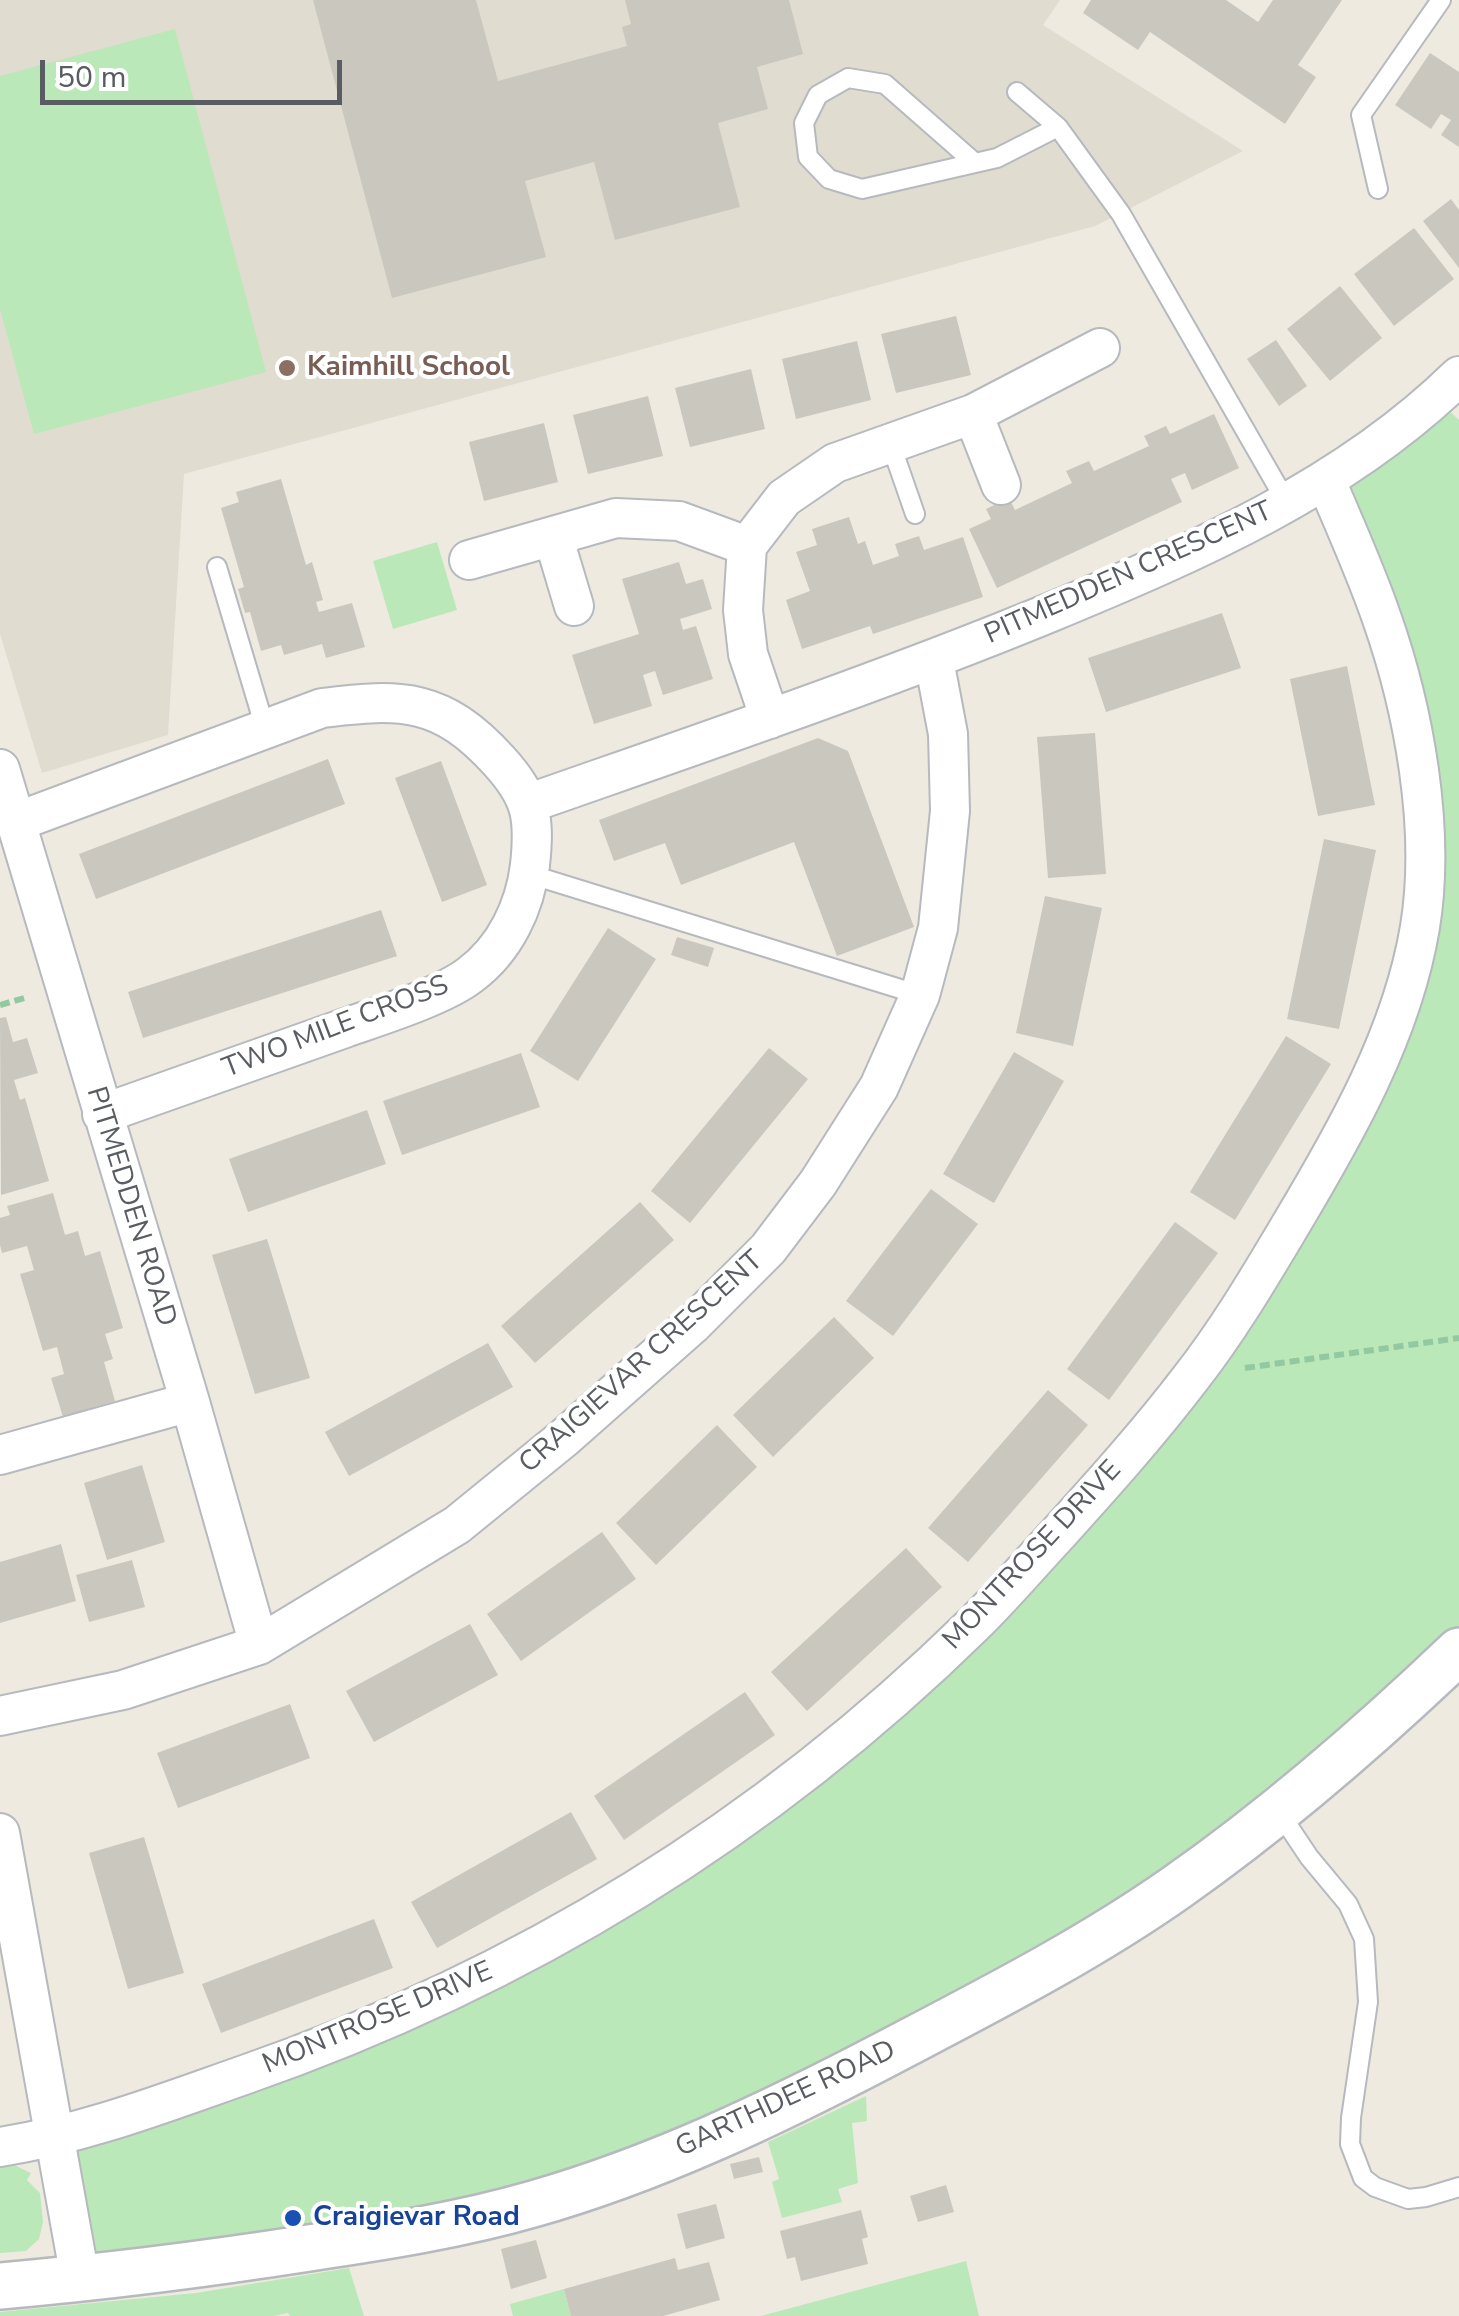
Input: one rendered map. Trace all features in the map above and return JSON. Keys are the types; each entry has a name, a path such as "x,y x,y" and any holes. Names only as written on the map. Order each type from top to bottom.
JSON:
{"street":[{"path":"770,719 748,654 743,610 747,546 784,498 835,463 973,414 1100,348"},
{"name":"PITMEDDEN CRESCENT","path":"530,803 934,660 1131,579 1326,481 1436,399 1459,376"},
{"path":"973,414 1002,485"},
{"name":"MONTROSE DRIVE","path":"0,2148 53,2139 332,2044 442,1998 540,1947 684,1859 764,1804 844,1741 975,1623 1115,1471 1194,1375 1333,1155 1385,1047 1420,929 1425,870 1424,798 1410,725 1383,619 1326,481"},
{"path":"469,560 616,518 679,521 747,546"},
{"path":"553,536 574,606"},
{"name":"CRAIGIEVAR CRESCENT","path":"0,1716 124,1690 259,1645 457,1526 693,1324 768,1250 818,1183 879,1088 920,995 938,928 950,811 948,734 934,660"},
{"path":"16,822 322,708 370,702 417,704 475,734 530,803"},
{"name":"PITMEDDEN ROAD","path":"0,770 259,1645"},
{"name":"TWO MILE CROSS","path":"102,1114 397,1009 468,977 497,950 516,916 529,874 533,838 530,803"},
{"path":"0,1454 190,1402"},
{"name":"GARTHDEE ROAD","path":"0,2286 373,2238 528,2206 599,2185 806,2096 1096,1940 1176,1888 1278,1812 1367,1738 1459,1650"},
{"path":"0,1832 80,2278"}],"lane":[{"path":"1378,189 1361,115 1441,0"},
{"path":"975,163 885,84 848,78 818,95 804,123 808,157 829,178 862,189 997,158 1058,127"},
{"path":"1017,92 1058,127 1122,214 1287,503"},
{"path":"890,442 915,514"},
{"path":"218,566 265,728"},
{"path":"529,874 920,995"},
{"path":"1278,1812 1348,1904 1364,1939 1368,2002 1350,2144 1363,2178 1408,2199 1426,2198 1459,2187"}],"path":[{"path":"1194,1375 1459,1338"}],"shaded area":[{"name":"Kaimhill School","path":"0,0 1060,0 1043,25 1243,151 1095,226 184,474 168,735 42,773 0,634"}],"green space":[{"path":"175,29 266,372 34,434 0,309 0,76"},
{"path":"1436,399 1459,420 1459,1651 1176,1888 599,2185 80,2278 53,2139 347,2038 764,1804 1115,1471 1385,1047 1424,798 1326,481"},
{"path":"437,542 457,610 393,629 373,561"},
{"path":"866,2096 867,2121 852,2123 858,2183 838,2189 842,2202 782,2218 772,2182 779,2179 768,2142"},
{"path":"0,2164 12,2164 31,2173 27,2180 40,2193 43,2222 39,2239 26,2251 0,2253"},
{"path":"966,2261 979,2316 761,2316"},
{"path":"349,2268 364,2316 0,2316 0,2312 196,2293"},
{"path":"564,2289 571,2316 513,2316 510,2304"}],"building":[{"path":"313,0 476,0 498,81 627,46 622,27 631,24 625,0 789,0 803,54 757,67 768,109 718,123 740,207 615,240 594,162 525,181 546,257 392,298"},
{"path":"1091,0 1226,0 1258,22 1273,0 1342,0 1298,65 1316,77 1285,124 1150,32 1138,50 1083,13"},
{"path":"1430,53 1459,72 1459,147 1441,135 1451,120 1441,114 1431,129 1395,105"},
{"path":"1451,199 1459,210 1459,268 1423,221"},
{"path":"1414,228 1454,279 1394,326 1354,274"},
{"path":"1340,286 1382,338 1330,381 1287,329"},
{"path":"956,316 971,375 896,393 881,334"},
{"path":"1276,340 1307,386 1279,406 1247,359"},
{"path":"857,341 871,400 796,419 782,359"},
{"path":"751,369 765,429 690,447 675,388"},
{"path":"648,396 663,456 588,474 573,415"},
{"path":"1214,414 1239,468 1192,490 1185,473 1171,479 1182,502 997,588 969,529 991,519 986,509 1009,498 1015,510 1072,483 1066,471 1089,461 1094,471 1149,446 1144,436 1166,426 1170,434"},
{"path":"544,423 558,482 484,501 469,442"},
{"path":"281,479 306,565 312,562 323,600 316,602 319,612 352,603 365,647 326,658 322,644 284,655 281,645 261,651 250,612 245,613 238,589 244,587 221,508 239,502 236,492"},
{"path":"849,517 858,544 865,541 873,565 899,556 895,544 919,536 924,550 963,537 983,597 873,634 870,626 802,649 786,600 810,591 796,552 817,545 812,529"},
{"path":"679,562 686,584 703,579 712,609 680,619 683,630 696,626 713,679 663,695 655,671 643,675 652,706 594,724 572,655 639,634 622,579"},
{"path":"1222,613 1241,668 1106,712 1088,658"},
{"path":"1347,666 1375,805 1318,816 1290,679"},
{"path":"1095,733 1106,874 1048,878 1037,737"},
{"path":"818,738 848,751 914,927 837,956 794,842 681,885 665,843 614,861 599,820"},
{"path":"328,759 345,804 96,899 79,854"},
{"path":"441,761 487,885 442,902 395,778"},
{"path":"1324,839 1376,850 1339,1029 1287,1019"},
{"path":"1045,896 1102,908 1073,1046 1016,1033"},
{"path":"381,910 397,956 143,1038 128,992"},
{"path":"608,928 656,959 578,1081 530,1051"},
{"path":"677,937 714,948 708,967 671,955"},
{"path":"6,1017 13,1042 27,1038 38,1073 14,1080 20,1100 25,1098 49,1181 1,1195 0,1018"},
{"path":"1286,1036 1331,1064 1235,1220 1190,1192"},
{"path":"769,1048 808,1079 690,1223 651,1191"},
{"path":"1014,1052 1064,1081 994,1203 943,1174"},
{"path":"521,1053 540,1107 402,1155 383,1101"},
{"path":"367,1110 386,1164 248,1212 229,1159"},
{"path":"931,1189 978,1224 893,1336 846,1301"},
{"path":"53,1193 65,1235 78,1231 85,1256 100,1251 123,1328 105,1334 113,1359 104,1362 115,1401 63,1417 51,1378 64,1374 57,1347 43,1351 20,1274 34,1270 27,1246 2,1253 0,1245 0,1218 10,1215 7,1206"},
{"path":"640,1202 674,1240 535,1363 501,1326"},
{"path":"1175,1222 1218,1253 1109,1400 1067,1369"},
{"path":"267,1239 310,1378 255,1394 212,1255"},
{"path":"834,1317 874,1358 773,1457 733,1415"},
{"path":"488,1343 513,1387 349,1476 325,1432"},
{"path":"1048,1390 1088,1425 968,1562 928,1528"},
{"path":"717,1425 757,1467 656,1565 616,1523"},
{"path":"142,1465 165,1542 107,1560 84,1483"},
{"path":"602,1532 636,1579 521,1661 487,1614"},
{"path":"61,1544 76,1601 0,1623 0,1562"},
{"path":"906,1548 942,1587 807,1711 771,1672"},
{"path":"132,1560 145,1607 89,1622 76,1575"},
{"path":"470,1624 498,1675 374,1742 346,1691"},
{"path":"745,1692 775,1735 624,1840 594,1796"},
{"path":"290,1704 310,1758 178,1808 157,1753"},
{"path":"571,1812 597,1859 437,1948 411,1902"},
{"path":"144,1837 184,1973 128,1989 89,1853"},
{"path":"374,1919 393,1968 221,2033 202,1984"},
{"path":"759,2157 763,2172 734,2179 730,2164"},
{"path":"946,2185 954,2212 918,2222 910,2196"},
{"path":"716,2204 725,2238 686,2249 677,2214"},
{"path":"861,2210 868,2237 862,2239 868,2264 801,2281 795,2257 787,2259 780,2231"},
{"path":"536,2240 547,2278 511,2289 501,2249"},
{"path":"675,2258 678,2270 709,2262 720,2300 663,2316 571,2316 564,2289"}],"place":[{"name":"Kaimhill School","path":"287,368"},
{"name":"Craigievar Road","path":"293,2218"}]}
